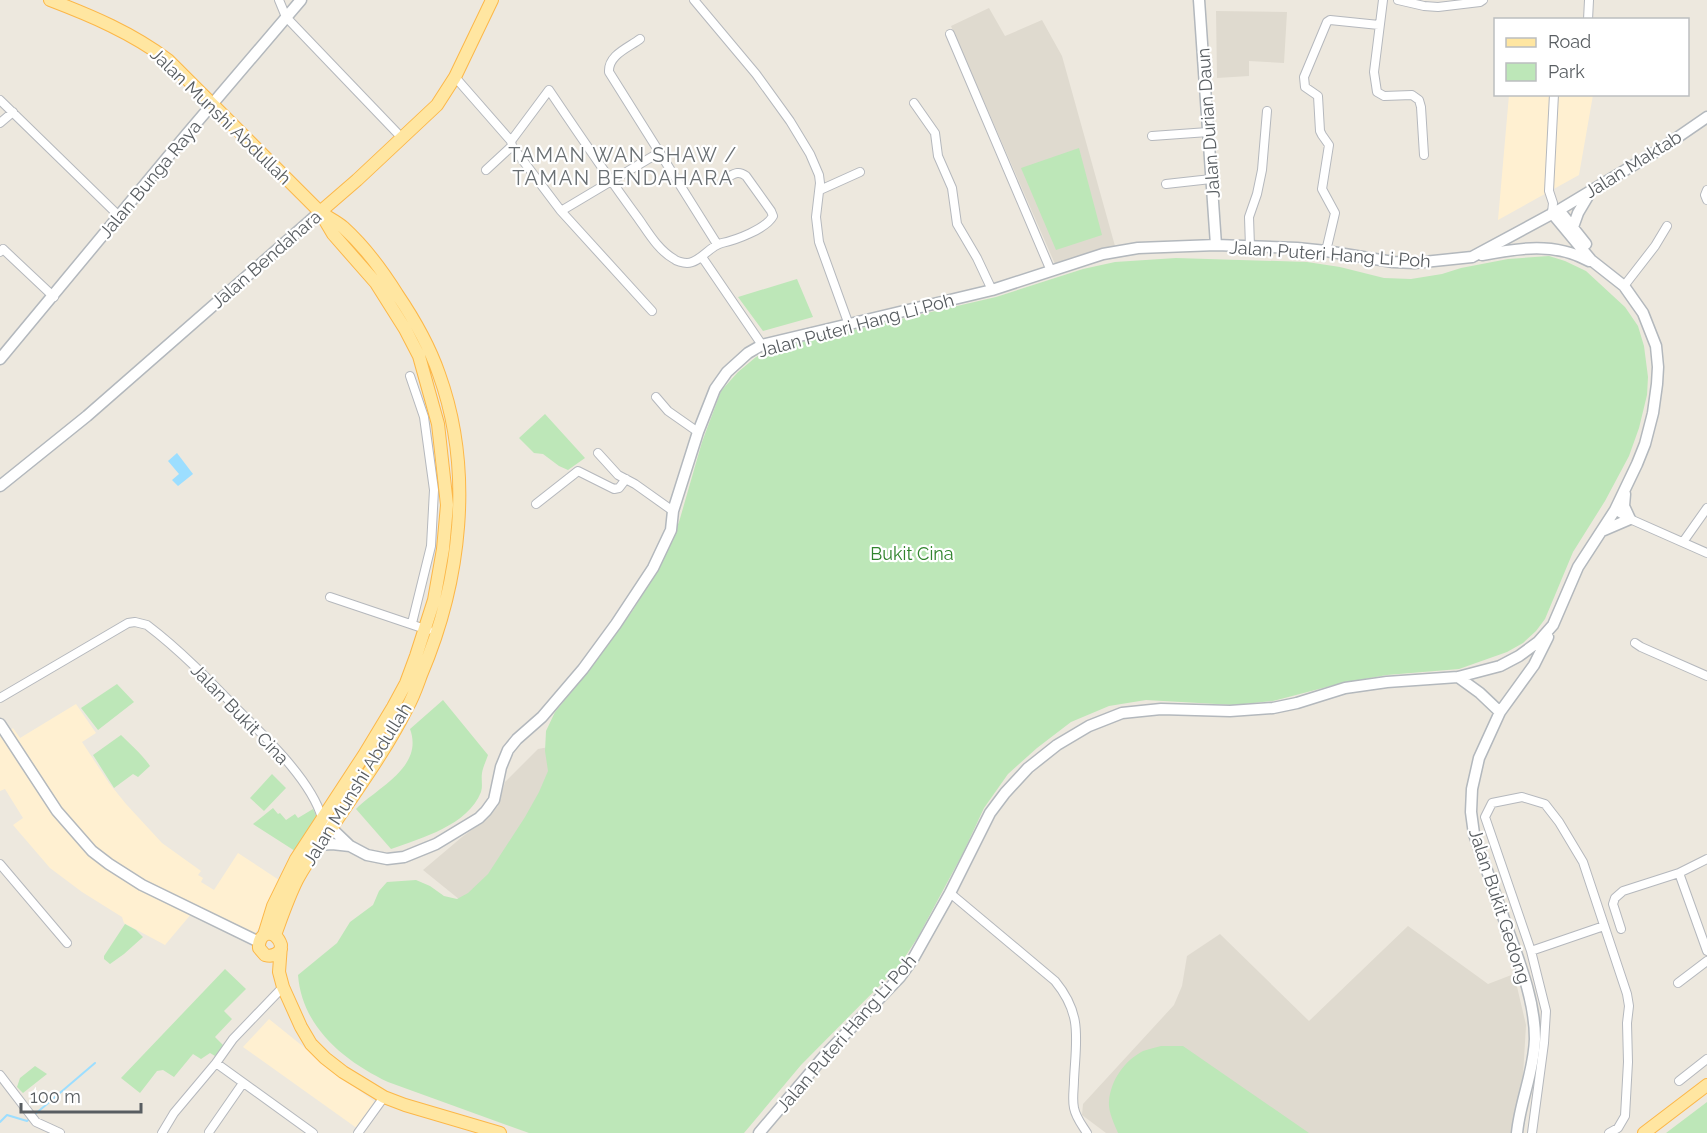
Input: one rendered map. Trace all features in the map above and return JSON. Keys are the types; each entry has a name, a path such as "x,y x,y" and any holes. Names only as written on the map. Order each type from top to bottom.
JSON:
{"main road":[{"name":"Jalan Munshi Abdullah","path":"50,0 102,20 148,46 179,70 320,212 342,227 382,270 417,323 439,373 448,402 457,452 459,506 447,603 416,656 400,695 364,755 301,850 273,906 266,938"},
{"name":"Jalan Bendahara","path":"320,212 437,105 455,77 492,0"},
{"name":"Jalan Munshi Abdullah","path":"266,938 287,903 298,878 387,744 408,706 428,659 431,631"},
{"path":"279,972 259,948 266,938 280,941 279,972 283,987 301,1027 311,1044 343,1072 384,1097 500,1133"},
{"path":"265,955 276,955 281,949"},
{"path":"1644,1133 1707,1085"}],"street":[{"path":"280,0 289,3 301,1"},
{"path":"280,0 286,17 402,138"},
{"path":"694,0 756,74 790,121 810,154 819,175 820,190 816,217 819,242 849,325"},
{"name":"Jalan Durian Daun","path":"1199,0 1216,245"},
{"path":"1383,0 1374,72 1377,92 1384,96 1412,95 1419,100 1424,155"},
{"path":"1398,0 1438,7 1483,0"},
{"path":"1588,18 1589,0"},
{"name":"Jalan Bunga Raya","path":"0,359 301,1"},
{"path":"1326,251 1335,213 1322,189 1329,145 1320,131 1318,96 1305,87 1304,77 1330,20 1379,25"},
{"path":"950,34 1051,270"},
{"path":"640,39 614,58 609,64 609,72 717,244"},
{"path":"455,77 511,143 561,211 652,311"},
{"path":"486,170 511,143 549,90 611,182 658,246 674,260 688,263 702,257 717,244 734,241 772,219 773,216 746,177 736,172 726,178"},
{"path":"1554,96 1549,191 1554,209"},
{"path":"0,100 119,216"},
{"path":"914,103 935,133 938,156 952,188 957,224 992,290"},
{"path":"1250,247 1249,217 1262,170 1267,111"},
{"path":"0,123 13,112"},
{"name":"Jalan Maktab","path":"1554,209 1662,148 1707,117"},
{"path":"1152,136 1208,132"},
{"path":"561,211 660,152"},
{"path":"820,190 860,172"},
{"path":"1166,184 1211,179"},
{"path":"1573,227 1578,213 1593,188"},
{"path":"1707,190 1705,195 1707,200"},
{"name":"Jalan Puteri Hang Li Poh","path":"1554,209 1573,227 1602,269"},
{"name":"Jalan Puteri Hang Li Poh","path":"322,818 330,829 350,846 377,858 387,859 404,857 436,844 479,818 494,800 501,767 508,750 542,717 583,669 653,568 671,530 673,511 698,432 715,389 727,372 748,353 762,345 992,290 1120,250 1216,245 1326,251 1393,262 1414,263 1472,257 1554,209"},
{"name":"Jalan Puteri Hang Li Poh","path":"759,1133 826,1054 900,977 913,959 950,893 990,813 1028,768 1047,752 1089,726 1122,713 1142,710 1274,708 1345,688 1387,682 1458,677 1500,666 1520,656 1553,626 1578,567 1626,490 1645,444 1658,384 1656,346 1643,312 1624,286 1591,260 1554,209"},
{"name":"Jalan Bendahara","path":"0,486 76,425 320,212"},
{"path":"1624,286 1655,246 1666,226"},
{"path":"1472,257 1516,249 1552,248 1579,255 1602,269"},
{"path":"0,252 3,249 54,297"},
{"path":"702,257 762,345"},
{"path":"410,376 424,417 434,490 431,546 412,623"},
{"path":"656,397 668,411 698,432"},
{"path":"598,453 611,469 673,511"},
{"path":"536,504 578,471 614,489 620,488 626,479"},
{"path":"1626,490 1624,506 1630,519"},
{"path":"1683,542 1707,508"},
{"path":"1615,510 1630,519 1707,553"},
{"path":"1602,531 1630,519"},
{"path":"330,597 431,631"},
{"name":"Jalan Bukit Cina","path":"0,698 128,623 141,623 152,629 206,677 279,753 316,801 322,818"},
{"name":"Jalan Bukit Gedong","path":"1517,1133 1521,1107 1531,1072 1535,1039 1533,1017 1519,963 1474,834 1472,789 1479,758 1500,712 1534,665 1553,626"},
{"path":"1635,643 1707,676"},
{"path":"1458,677 1500,712"},
{"path":"0,724 57,812 92,851 108,864 142,885 266,938"},
{"path":"1532,1133 1546,1011 1530,951 1485,817 1492,803 1522,796 1545,804 1584,862 1627,994 1629,1006 1625,1116 1618,1128 1609,1133"},
{"path":"319,845 350,846"},
{"path":"1621,929 1613,904 1618,894 1679,873 1707,859"},
{"path":"0,864 67,943"},
{"path":"1679,873 1707,951"},
{"path":"950,893 1055,981 1066,994 1073,1010 1077,1048 1074,1107 1077,1118 1087,1133"},
{"path":"1519,963 1530,951 1605,926"},
{"path":"1514,948 1530,951"},
{"path":"1678,983 1707,961"},
{"path":"162,1133 174,1113 233,1039 283,987"},
{"path":"1679,1081 1707,1059"},
{"path":"216,1063 313,1133"},
{"path":"0,1075 31,1116 60,1133"},
{"path":"209,1133 243,1083"},
{"path":"358,1133 384,1097"}],"shaded area":[{"path":"989,8 1005,36 1042,20 1062,56 1115,246 1055,264 951,26"},
{"path":"1216,11 1287,12 1284,63 1249,61 1249,76 1217,78"},
{"path":"1509,96 1593,96 1579,175 1498,220"},
{"path":"76,704 96,733 82,742 109,783 162,843 201,871 198,875 203,878 201,882 214,890 238,853 282,882 269,912 249,943 192,913 165,945 124,923 122,917 82,892 50,868 13,825 23,818 5,789 0,791 0,729 9,731 13,728 20,738"},
{"path":"549,747 556,770 527,826 465,904 423,870 487,819 498,806 505,782 538,749"},
{"path":"1408,926 1488,984 1514,974 1526,1025 1523,1076 1512,1133 1106,1133 1082,1115 1083,1104 1174,1005 1182,986 1187,956 1220,934 1309,1021"},
{"path":"269,1019 375,1102 374,1108 358,1129 243,1047"}],"green space":[{"path":"1079,148 1102,235 1056,250 1021,168"},
{"name":"Bukit Cina","path":"1549,256 1586,271 1625,307 1638,326 1644,346 1648,377 1647,395 1629,456 1605,501 1573,552 1545,619 1536,631 1523,643 1507,652 1459,669 1387,675 1342,683 1273,701 1234,705 1146,700 1109,706 1071,722 1008,774 984,808 963,853 918,937 899,966 801,1065 744,1133 529,1133 388,1082 372,1074 341,1053 317,1026 301,994 298,975 337,943 350,922 373,905 379,891 387,882 416,880 444,896 457,899 468,893 488,874 525,817 548,771 545,751 546,731 555,712 633,610 657,571 679,522 702,442 721,391 756,357 771,349 996,297 1083,269 1115,262 1176,258 1307,262 1340,267 1384,278 1411,279 1508,259"},
{"path":"797,279 813,317 763,331 738,297"},
{"path":"545,414 585,458 568,470 543,454 534,453 519,438"},
{"path":"117,684 134,702 98,730 81,708"},
{"path":"443,700 488,755 482,773 481,792 475,803 455,822 430,835 391,849 356,809 397,775 405,765 411,754 413,742 410,729"},
{"path":"121,735 150,766 138,777 133,774 114,788 93,755"},
{"path":"272,774 286,788 264,811 250,798"},
{"path":"273,808 286,820 295,814 298,818 313,809 317,817 295,851 253,824"},
{"path":"125,924 143,937 110,964 104,956"},
{"path":"225,969 246,989 224,1011 232,1019 215,1037 224,1046 215,1056 210,1053 201,1059 193,1054 174,1077 163,1070 157,1071 140,1093 121,1078"},
{"path":"1161,1046 1183,1046 1309,1133 1118,1133 1109,1105 1112,1086 1124,1066 1136,1055"},
{"path":"35,1066 47,1074 23,1093 17,1087 20,1078"},
{"path":"1707,1102 1707,1133 1666,1133"}],"water":[{"path":"177,453 193,474 178,486 172,480 179,474 168,461"}],"waterway":[{"path":"0,1122 7,1115 27,1121 95,1063"}],"district":[{"name":"TAMAN WAN SHAW / TAMAN BENDAHARA","path":"623,166"}]}
